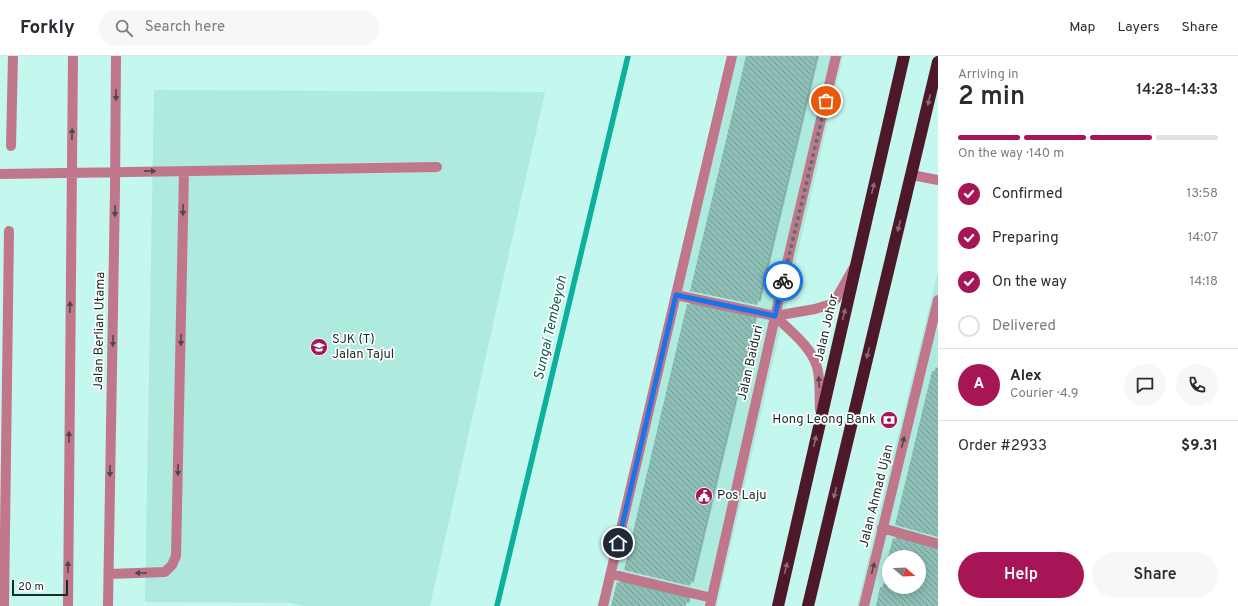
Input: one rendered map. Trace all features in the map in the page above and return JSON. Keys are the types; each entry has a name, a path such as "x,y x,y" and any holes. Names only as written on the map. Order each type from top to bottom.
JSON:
{"highway":[{"name":"Jalan Johor","path":"778,606 904,56"},
{"path":"808,606 938,62"}],"street":[{"path":"11,146 13,56"},
{"path":"68,606 73,56"},
{"name":"Jalan Berlian Utama","path":"108,606 116,56"},
{"path":"603,606 732,56"},
{"name":"Jalan Baiduri","path":"711,602 775,316 836,56"},
{"path":"0,174 437,167"},
{"path":"109,574 165,572 172,565 176,556 184,171"},
{"path":"912,175 938,180"},
{"path":"4,606 2,591 10,231"},
{"path":"676,295 775,316 815,309 830,304 836,299 856,264"},
{"name":"Jalan Ahmad Ujan","path":"864,606 882,528 934,332 938,300"},
{"path":"775,316 806,348 815,362 819,380 820,420"},
{"path":"882,528 938,544"},
{"path":"611,574 711,602"}],"shaded area":[{"path":"728,56 843,56 717,606 599,606"},
{"name":"SJK (T) Jalan Tajul","path":"154,90 545,92 430,606 304,606 291,603 145,602"},
{"path":"938,271 938,606 857,606"}],"building":[{"path":"746,56 816,56 757,305 690,291"},
{"path":"687,304 754,318 690,586 624,570"},
{"path":"932,371 938,372 938,537 895,525"},
{"path":"893,538 938,550 938,606 876,606 880,587 882,587 882,594 926,594 926,550 890,550"},
{"path":"617,582 687,599 686,606 611,606"}],"waterway":[{"name":"Sungai Tembeyoh","path":"497,606 628,56"}],"way so far":[{"path":"783,281 826,101"}],"place":[{"name":"SJK (T) Jalan Tajul","path":"319,347"},
{"name":"Hong Leong Bank","path":"889,420"},
{"name":"Pos Laju","path":"704,496"}],"route":[{"path":"618,543 676,295 775,316 783,281"}]}
